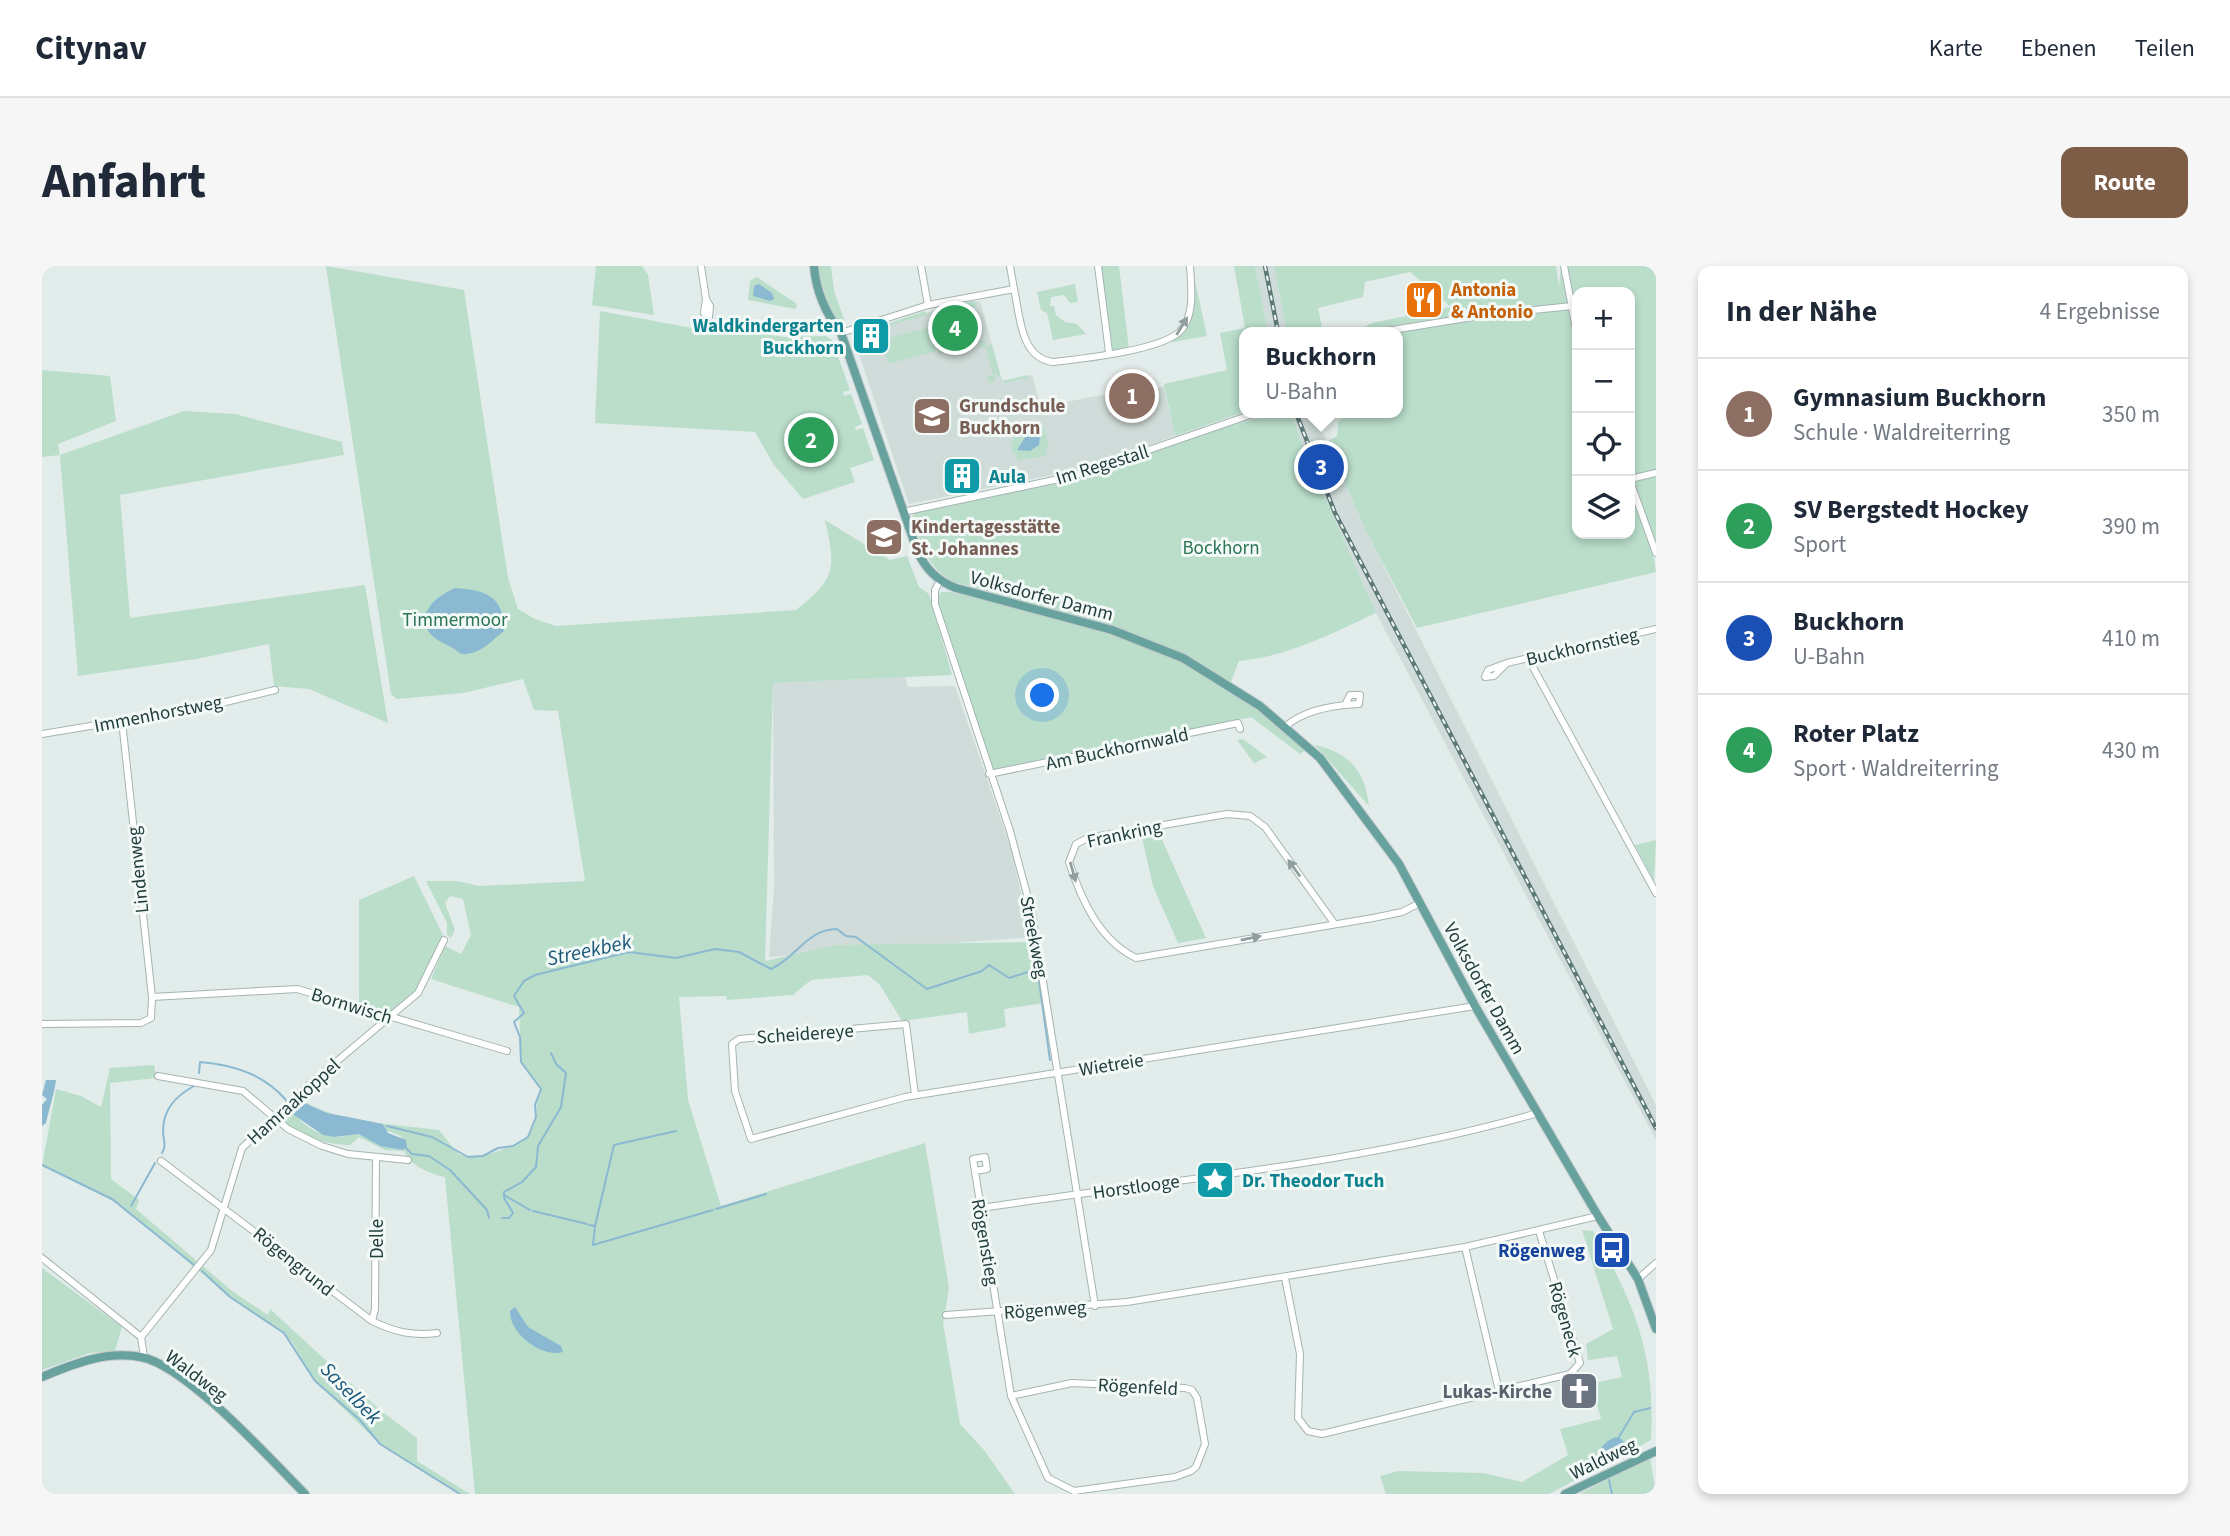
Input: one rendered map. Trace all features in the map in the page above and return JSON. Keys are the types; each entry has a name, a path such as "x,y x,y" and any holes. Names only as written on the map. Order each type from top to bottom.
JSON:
{"main road":[{"name":"Volksdorfer Damm","path":"814,266 823,302 841,333 922,561 940,580 961,590 1112,630 1158,648 1225,682 1286,726 1320,758 1399,864 1475,1006 1638,1279 1656,1329"},
{"name":"Waldweg","path":"42,1377 98,1358 144,1357 171,1370 210,1402 305,1494"},
{"name":"Waldweg","path":"1565,1494 1656,1451"}],"street":[{"path":"701,266 706,299"},
{"path":"921,266 929,305"},
{"path":"1010,266 1028,346 1038,358 1053,362 1170,340 1181,332 1189,315 1190,266"},
{"path":"1098,266 1109,352"},
{"path":"1403,328 1477,316 1572,306 1564,266"},
{"path":"841,333 929,305 1014,289"},
{"name":"Im Regestall","path":"903,512 1073,476 1241,418"},
{"path":"1635,478 1656,472"},
{"path":"1635,494 1656,552"},
{"name":"Streekweg","path":"940,580 935,592 935,604 1014,843 1032,913 1095,1306"},
{"name":"Buckhornstieg","path":"1507,663 1656,629"},
{"path":"1528,658 1656,892"},
{"name":"Immenhorstweg","path":"42,734 275,690"},
{"path":"1286,726 1297,717 1346,703"},
{"name":"Lindenweg","path":"42,1024 141,1023 151,1018 152,998 122,721"},
{"name":"Am Buckhornwald","path":"989,774 1238,723 1240,729"},
{"name":"Frankring","path":"1334,923 1265,827 1250,816 1227,814 1088,838 1076,844 1069,862 1077,888 1104,933 1119,950 1136,958 1402,912 1420,903"},
{"name":"Hamraakoppel","path":"141,1337 211,1250 242,1148 311,1083 418,993 444,940"},
{"name":"Bornwisch","path":"152,998 297,989 506,1051"},
{"name":"Wietreie","path":"751,1139 915,1095 1475,1006"},
{"name":"Scheidereye","path":"751,1139 735,1091 732,1044 738,1039 906,1024 915,1095"},
{"path":"159,1076 235,1088 250,1095 274,1118 305,1140 322,1146 348,1154 408,1160"},
{"name":"Horstlooge","path":"981,1208 1262,1168 1459,1132 1538,1113"},
{"name":"Delle","path":"372,1321 375,1309 376,1157"},
{"name":"Rögengrund","path":"161,1161 225,1207 324,1288 372,1321 394,1332 416,1335 437,1333"},
{"name":"Rögenstieg","path":"975,1171 998,1312"},
{"name":"Rögenweg","path":"946,1315 1095,1306 1285,1278 1465,1247 1598,1216"},
{"name":"Rögeneck","path":"1499,1391 1570,1374 1580,1363 1539,1231"},
{"path":"1285,1278 1300,1354 1298,1418 1308,1431 1322,1434 1499,1391 1465,1247"},
{"path":"42,1258 141,1337 144,1357"},
{"path":"1638,1279 1656,1263"},
{"name":"Rögenfeld","path":"998,1312 1011,1396 1042,1468 1055,1483 1074,1491 1179,1476 1196,1467 1205,1444 1197,1398 1192,1390 1185,1388 1072,1383 1011,1396"}],"shaded area":[{"path":"1255,266 1274,266 1286,327 1267,327"},
{"path":"980,301 1002,381 1032,375 1041,407 1122,391 1164,387 1175,436 1067,472 909,504 853,336 949,306"},
{"path":"1293,418 1316,418 1366,531 1656,1105 1656,1140 1376,613"},
{"name":"Kindertagesstätte St. Johannes","path":"891,524 898,541 875,549 869,531"},
{"path":"905,677 908,687 955,686 1011,849 1031,937 769,957 774,888 773,683"}],"green space":[{"name":"Timmermoor","path":"326,266 464,290 508,578 518,609 535,619 556,626 796,610 819,589 830,571 831,550 825,520 890,560 907,556 919,587 929,594 952,675 773,683 765,961 836,945 1031,942 1044,1003 1004,1009 1006,1027 969,1034 967,1012 902,1021 880,985 868,975 811,980 793,995 727,1000 726,996 679,997 688,1100 721,1206 925,1143 949,1288 943,1323 960,1424 984,1450 1015,1494 475,1494 445,1177 416,1165 404,1151 385,1150 359,1137 350,1145 323,1141 302,1135 282,1117 299,1098 340,1115 327,1113 300,1102 293,1112 302,1122 320,1133 333,1137 360,1134 403,1150 401,1136 383,1129 384,1124 378,1123 439,1130 459,1154 466,1156 498,1151 528,1136 534,1125 541,1089 521,1062 519,1007 431,979 445,946 461,954 471,935 463,899 450,896 445,903 455,930 451,938 447,935 447,923 426,881 457,881 479,886 585,881 558,711 534,710 523,679 463,693 397,699 391,694"},
{"path":"596,266 642,266 648,275 654,315 592,305"},
{"path":"818,266 831,266 834,291 847,328 840,328 832,313"},
{"path":"1101,266 1119,266 1129,349 1113,352"},
{"path":"1234,266 1255,266 1267,327 1245,327"},
{"path":"1274,266 1556,266 1559,287 1561,266 1656,266 1656,553 1653,554 1656,572 1417,628 1366,531 1327,442 1337,436 1338,422 1342,418 1403,418 1403,327 1364,327 1372,323 1451,307 1410,272 1365,282 1363,297 1318,308 1322,327 1286,327"},
{"path":"757,277 797,304 796,309 748,300 750,281"},
{"path":"1191,281 1195,281 1207,336 1173,342 1170,340 1187,322"},
{"path":"1075,284 1078,302 1070,303 1064,295 1051,297 1050,306 1054,306 1056,315 1065,322 1077,324 1086,334 1053,340 1047,313 1041,310 1037,292"},
{"path":"974,301 977,306 958,311 956,306 929,312"},
{"path":"972,310 978,333 965,336 958,314"},
{"path":"600,311 692,328 696,328 697,324 784,337 826,336 832,340 850,390 843,392 844,396 851,394 862,424 855,427 856,430 863,428 874,460 850,468 855,482 803,499 774,465 755,432 595,423"},
{"path":"925,311 927,315 858,334"},
{"path":"956,312 963,341 956,343 948,314"},
{"path":"944,317 953,350 939,354 930,321"},
{"path":"930,327 936,351 888,364 881,340"},
{"path":"1239,329 1239,414 1175,436 1164,384 1227,370 1220,333"},
{"path":"985,340 986,346 992,345 1001,379 997,374 994,375 996,381 989,383 987,377 993,375 985,346 979,348 978,341"},
{"path":"42,370 110,376 116,421 58,444 60,455 42,457"},
{"path":"1028,375 1027,378 1005,383 1003,381"},
{"path":"184,411 235,414 342,442 344,455 120,495 130,618 365,585 388,723 309,689 274,686 269,644 196,659 78,676 60,455"},
{"name":"Bockhorn","path":"1257,418 1293,418 1376,613 1292,649 1239,661 1231,682 1183,655 1134,634 954,582 931,563 912,516 916,512 1088,475 1180,441"},
{"path":"1040,425 1044,427 1049,448 1046,449 1047,455 1018,461 1016,454 1013,454 1011,444 1014,437 1011,433","holes":["1037,433 1040,436 1036,448 1017,450 1026,436"]},
{"path":"941,592 951,592 1086,626 1151,648 1226,686 1307,749 1300,754 1251,717 994,772 937,601"},
{"path":"1243,739 1267,757 1254,763 1237,740"},
{"path":"1315,745 1338,753 1354,765 1364,783 1369,806"},
{"path":"1158,831 1206,938 1178,943 1153,886 1141,833"},
{"path":"1656,840 1654,881 1635,845"},
{"path":"414,876 443,935 416,991 388,1013 359,1003 359,900"},
{"path":"154,1065 156,1078 110,1083 111,1179 139,1200 136,1209 232,1291 268,1315 270,1309 380,1410 417,1438 417,1461 470,1494 460,1494 380,1444 315,1381 292,1342 281,1330 230,1297 119,1204 42,1166 56,1089 81,1096 101,1107 110,1068"},
{"path":"1582,1230 1593,1231 1620,1282 1639,1330 1650,1381 1651,1440 1549,1494 1386,1494 1380,1476 1398,1471 1483,1473 1522,1482 1568,1455 1560,1429 1601,1419 1591,1384 1622,1377 1617,1356 1588,1360 1586,1344 1613,1329"},
{"path":"42,1268 122,1327 115,1351 90,1353 42,1370"},
{"path":"1650,1457 1656,1494 1579,1494"}],"water":[{"path":"759,284 772,293 774,299 770,301 753,296 754,286"},
{"path":"1034,432 1040,436 1039,445 1030,451 1017,450 1026,436"},
{"path":"455,588 484,593 497,603 501,610 504,631 473,653 460,653 435,638 425,622 432,603"},
{"path":"46,1080 56,1080 46,1123 42,1126 42,1105 47,1099 42,1095"},
{"path":"300,1101 327,1113 383,1124 388,1133 406,1140 407,1147 403,1150 380,1146 359,1134 334,1137 323,1135 294,1115 292,1112"},
{"path":"515,1307 528,1327 561,1346 563,1352 545,1351 528,1342 515,1328 511,1319 510,1311"},
{"path":"1619,1437 1626,1444 1623,1453 1612,1461 1598,1463 1603,1446"}],"waterway":[{"name":"Streekbek","path":"387,1126 432,1137 468,1157 483,1156 498,1148 513,1146 528,1137 536,1117 535,1105 541,1089 521,1062 520,1037 514,1022 524,1013 514,996 524,981 535,975 629,952 676,958 715,949 739,952 771,969 818,934 837,929 846,936 856,937 927,989 982,971 989,965 1009,978 1034,970 1038,974 1050,1060"},
{"path":"502,1218 509,1218 513,1213 504,1198 504,1192 522,1182 536,1167 538,1146 561,1107 566,1073 556,1064 551,1053"},
{"name":"Streekbek","path":"199,1073 200,1062 236,1068 258,1077 286,1100"},
{"name":"Streekbek","path":"162,1153 165,1145 165,1116 176,1099 194,1086"},
{"path":"589,1225 595,1226 614,1145 676,1131"},
{"path":"406,1148 412,1154 429,1156 450,1170 487,1210 489,1218"},
{"name":"Streekbek","path":"131,1206 155,1163"},
{"name":"Saselbek","path":"42,1165 112,1199 194,1265"},
{"path":"716,1209 766,1194"},
{"path":"504,1195 530,1210"},
{"path":"595,1226 593,1245 713,1210"},
{"path":"533,1211 587,1224"},
{"name":"Saselbek","path":"202,1271 230,1297 284,1333 315,1381 359,1419 380,1444 460,1494"},
{"path":"1619,1437 1634,1412 1650,1408"},
{"path":"1609,1480 1612,1494"}],"railway":[{"path":"1265,266 1277,327"},
{"path":"1298,418 1335,513 1656,1128"}],"place":[{"name":"Antonia & Antonio","path":"1424,300"},
{"name":"Roter Platz","path":"955,328"},
{"name":"Waldkindergarten Buckhorn","path":"871,336"},
{"name":"Gymnasium Buckhorn","path":"1132,396"},
{"name":"Grundschule Buckhorn","path":"932,416"},
{"name":"SV Bergstedt Hockey","path":"811,440"},
{"name":"Buckhorn","path":"1321,467"},
{"name":"Aula","path":"962,476"},
{"name":"Kindertagesstätte St. Johannes","path":"884,537"},
{"name":"Dr. Theodor Tuch","path":"1215,1180"},
{"name":"Rögenweg","path":"1612,1250"},
{"name":"Lukas-Kirche","path":"1579,1391"}]}
